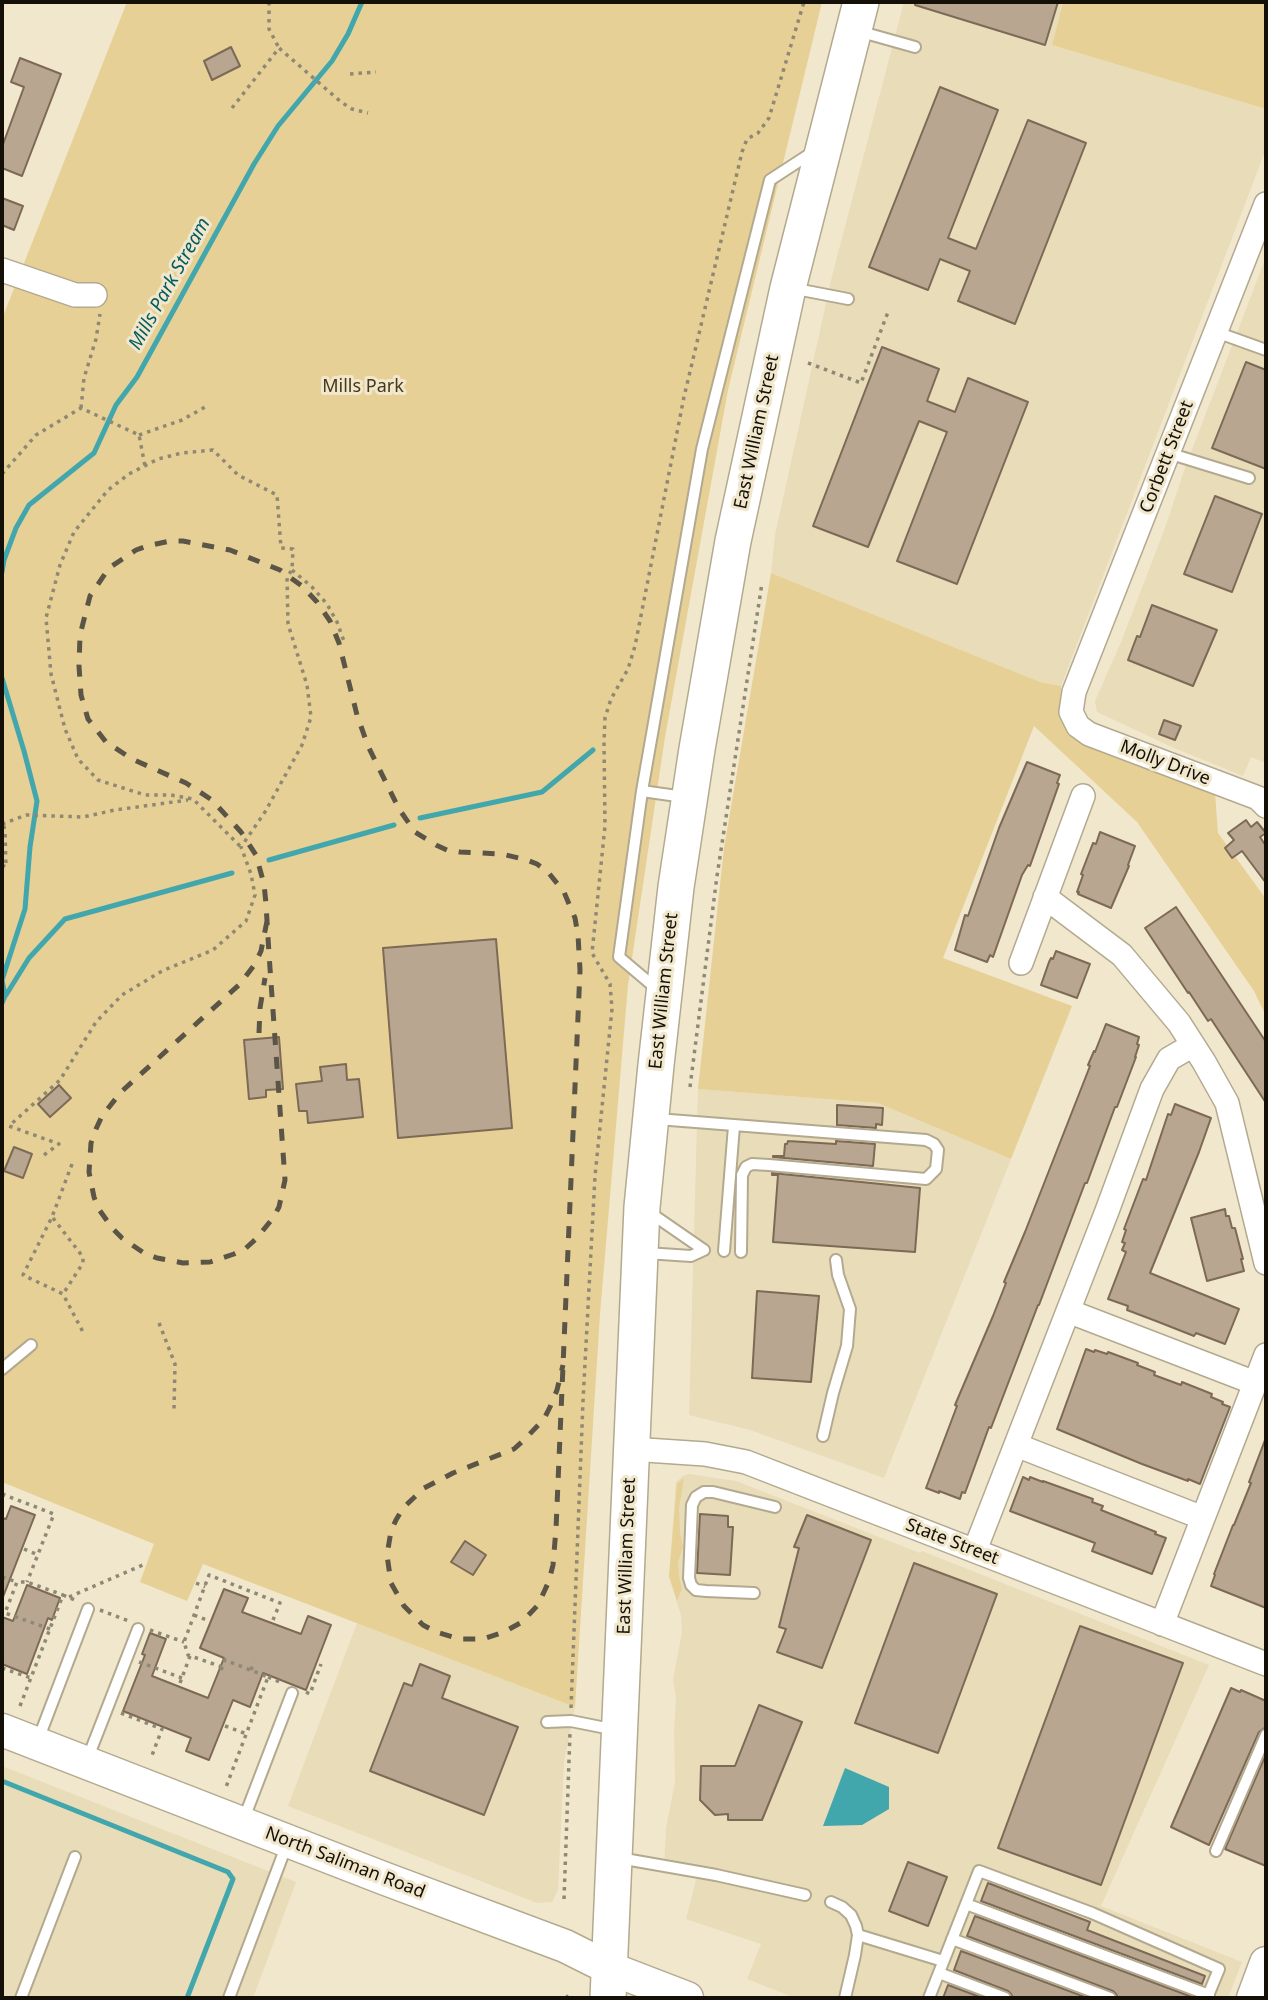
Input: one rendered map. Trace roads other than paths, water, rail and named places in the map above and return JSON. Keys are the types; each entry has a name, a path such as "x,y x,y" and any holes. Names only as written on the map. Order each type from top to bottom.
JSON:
{"main road":[{"name":"East William Street","path":"608,1983 642,1207 676,887 733,541 788,288 857,16"},
{"name":"North Saliman Road","path":"2,1730 565,1946 608,1983 687,1998"},
{"path":"1253,1998 1266,1963"}],"street":[{"name":"Corbett Street","path":"1071,712 1074,692 1168,453 1216,332 1261,230 1266,204"},
{"path":"2,270 75,295 95,295"},
{"name":"Molly Drive","path":"1071,712 1079,726 1089,734 1258,799 1266,806"},
{"path":"1021,963 1083,796"},
{"path":"1045,897 1122,955 1179,1023 1193,1045 1227,1103 1266,1263"},
{"path":"975,1550 1152,1089 1168,1059 1193,1045"},
{"path":"1068,1311 1255,1383"},
{"path":"1162,1623 1266,1355"},
{"path":"1016,1445 1203,1518"},
{"name":"State Street","path":"631,1449 705,1454 746,1462 1266,1664"}],"lane":[{"path":"857,16 915,47"},
{"path":"664,995 619,957 642,792 702,449 771,180 825,145"},
{"path":"788,288 848,299"},
{"path":"1216,332 1266,350"},
{"path":"1168,453 1249,478"},
{"path":"642,792 689,797"},
{"path":"650,1119 926,1140 938,1150 936,1169 926,1179 769,1165 752,1164 746,1167 742,1175 741,1252"},
{"path":"724,1251 734,1126"},
{"path":"640,1253 691,1256 704,1250 642,1207"},
{"path":"823,1436 848,1346 850,1309 838,1275 836,1260"},
{"path":"2,1368 31,1345"},
{"path":"754,1593 696,1590 691,1585 692,1505 696,1497 704,1492 713,1492 775,1507"},
{"path":"36,1743 88,1609"},
{"path":"86,1763 138,1629"},
{"path":"242,1823 292,1693"},
{"path":"547,1722 571,1721 619,1730"},
{"path":"1216,1851 1266,1735"},
{"path":"229,1998 288,1841"},
{"path":"21,1998 75,1857"},
{"path":"614,1857 716,1875 805,1895"},
{"path":"929,1998 943,1961 979,1871 1093,1913 1219,1969 1208,1996 966,1904"},
{"path":"831,1902 850,1915 858,1935 845,1998"},
{"path":"858,1935 943,1961"},
{"path":"952,1939 1110,1998"},
{"path":"939,1973 1005,1998"}],"water":[{"path":"845,1768 889,1787 889,1809 862,1825 823,1826"}],"waterway":[{"name":"Mills Park Stream","path":"2,572 16,528 29,505 94,453 116,405 137,377 254,164 278,126 332,61 362,2"},
{"name":"Mills Park Stream","path":"2,678 37,801 25,909 2,980 5,996 2,1003"},
{"path":"420,818 542,792 593,750"},
{"path":"269,860 394,825"},
{"path":"6,995 29,958 65,919 232,873"},
{"path":"2,1781 228,1872 233,1879 187,1998"}],"railway":[{"path":"267,921 261,951 240,984 121,1092 102,1116 91,1143 89,1172 98,1208 122,1238 144,1253 157,1258 183,1263 210,1262 246,1248 273,1218 279,1207 285,1180 266,904 256,855 241,832 212,800 186,783 132,759 106,742 88,719 81,695 80,635 90,596 109,568 147,546 183,541 230,550 280,570 302,586 330,621 339,643 357,715 368,746 399,809 415,832 447,850 502,854 537,864 548,872 564,892 575,918 580,970 556,1529 553,1565 538,1605 522,1622 483,1639 460,1639 436,1632 423,1625 404,1606 391,1583 387,1555 391,1531 396,1520 403,1508 424,1488 453,1473 514,1449 524,1440 544,1419 557,1390 563,1365"},
{"path":"259,1033 265,978"}],"park label":[{"name":"Mills Park","path":"363,387"}]}
